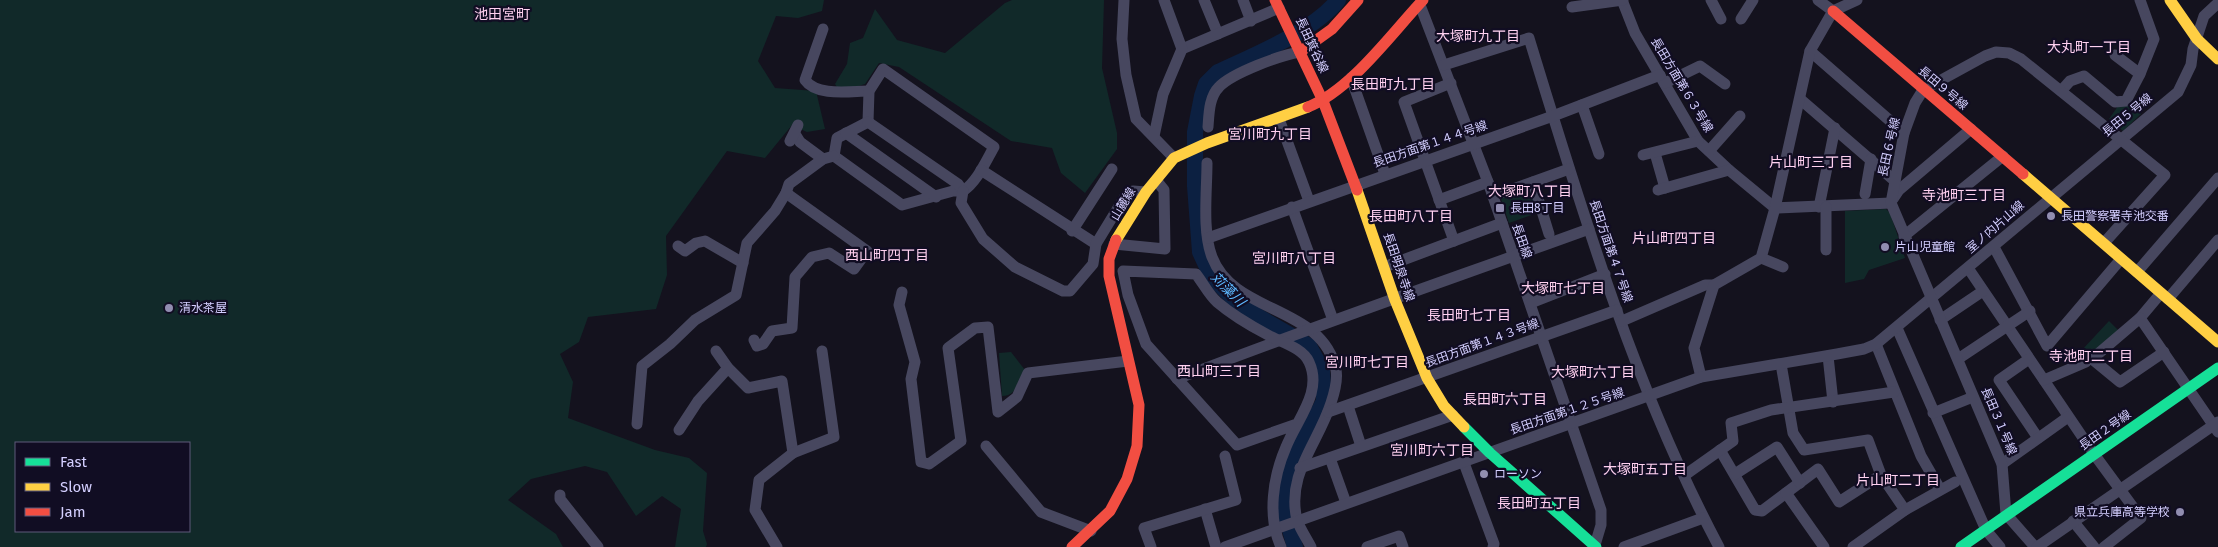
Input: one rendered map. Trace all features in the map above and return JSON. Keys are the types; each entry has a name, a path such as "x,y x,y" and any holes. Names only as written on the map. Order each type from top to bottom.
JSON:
{"street":[{"path":"1124,0 1122,39 1126,75 1136,119 1174,158"},
{"path":"1154,136 1163,94 1182,49 1164,0"},
{"path":"1204,0 1218,34"},
{"path":"1243,0 1251,21"},
{"path":"1208,127 1210,104 1218,87 1244,72 1313,44 1352,10 1358,0"},
{"path":"1572,7 1623,0"},
{"name":"長田方面第６３号線","path":"1623,0 1635,33 1698,140 1729,170 1775,208"},
{"path":"1712,0 1721,19"},
{"path":"1741,19 1753,0"},
{"name":"長田９号線","path":"1818,0 2051,197"},
{"path":"1622,321 1705,285 1714,285 1761,258 1775,208 1810,51 1833,11 1857,0"},
{"path":"2061,91 2070,81 2084,76 2115,102 2126,101 2140,74 2154,39 2140,0"},
{"path":"2170,0 2197,39 2218,59"},
{"name":"長田線","path":"1421,2 1488,182 1512,256 1531,303 1601,510 1601,525 1595,546 1490,453"},
{"name":"山麓線","path":"1072,547 1110,511 1127,479 1137,446 1139,406 1109,276 1109,259 1114,244 1146,192 1174,158 1207,143 1279,119 1323,101 1351,78 1421,2"},
{"name":"長田５号線","path":"2051,197 2178,92 2191,65 2193,49 2204,16 2218,3"},
{"path":"1182,49 1251,21 1277,4"},
{"name":"長田箕谷線","path":"1277,4 1323,101"},
{"path":"823,29 806,72 805,80 808,84 819,89 869,91"},
{"name":"長田方面第４７号線","path":"1444,65 1529,38 1569,169 1617,310 1650,396 1703,518 1719,547"},
{"path":"1810,51 1904,133"},
{"path":"1923,90 1985,56 1996,52 2009,53 2021,59 2165,175 2104,243"},
{"path":"2115,55 2140,74"},
{"name":"長田方面第１４４号線","path":"1208,238 1355,184 1662,79 1702,62 1725,84"},
{"path":"794,133 800,142 829,158 902,205 936,198 953,191 963,191 968,188 994,147 883,70 869,91 868,122"},
{"path":"1351,78 1385,174"},
{"path":"1451,82 1404,102 1454,241"},
{"name":"長田６号線","path":"1891,203 1904,133 1915,103 1923,90"},
{"path":"1800,99 1895,181"},
{"name":"長田明泉寺線","path":"1323,101 1355,184 1395,300 1427,378 1444,406 1490,453"},
{"path":"1582,105 1600,154"},
{"path":"1709,151 1740,116"},
{"path":"1279,119 1309,201"},
{"path":"637,424 642,366 670,344 695,320 736,295 747,243 774,211 786,193 788,184 829,158 837,138 868,122"},
{"path":"868,122 958,184 963,191 961,203 983,239 1015,268 1062,291 1070,291 1093,264 1096,244 1124,198 1133,191 1146,192"},
{"path":"1826,250 1823,206 1835,128"},
{"path":"1891,203 1900,190 1971,129"},
{"path":"846,133 936,198"},
{"path":"1642,155 1698,140"},
{"path":"1655,152 1662,189 1729,170"},
{"path":"1904,236 2003,156"},
{"path":"1865,194 1871,159"},
{"path":"1207,163 1208,238 1212,257 1223,277 1237,290 1310,328 1328,349 1336,371 1335,392 1328,412 1300,468 1295,496 1297,521 1311,547"},
{"path":"1072,231 1112,169"},
{"path":"1505,192 1569,169"},
{"path":"980,170 1072,231 1096,244"},
{"path":"2137,272 2218,178"},
{"path":"1114,244 1165,250 1164,190 1156,180"},
{"path":"1439,200 1488,182"},
{"path":"1533,182 1549,234"},
{"path":"754,340 757,346 763,344 772,331 792,328 795,276 812,257 829,253 854,269 867,250 786,193"},
{"path":"2051,197 2218,342"},
{"name":"室ノ内片山線","path":"1701,377 1828,356 1864,349 1876,344 1994,247 2051,197"},
{"path":"1775,208 1891,203"},
{"path":"1891,203 1940,320 1983,291"},
{"path":"1292,208 1332,320"},
{"path":"1384,267 1502,223"},
{"path":"1177,379 1310,328 1395,300 1589,229"},
{"path":"2164,352 2120,382 2092,359 2165,296 2218,240"},
{"path":"678,246 686,252 696,243 705,241 742,263"},
{"path":"1994,247 2030,311 2047,346 2121,259"},
{"path":"1761,258 1783,267"},
{"path":"1968,268 2068,417 2141,518 2104,547"},
{"path":"1281,547 1276,530 1273,504 1277,471 1286,447 1312,395 1314,377 1308,360 1298,350 1278,340 1216,301 1196,274 1124,271 1128,296 1146,344 1236,445 1297,424"},
{"path":"1531,303 1605,274"},
{"path":"1701,377 1694,348 1714,285"},
{"path":"902,292 899,305 915,362 911,380 921,462 929,464 961,441 948,348 975,328 988,327 998,412 1017,397 1028,373 1128,361"},
{"name":"長田方面第１４３号線","path":"1328,412 1617,310"},
{"path":"1958,359 2030,311"},
{"path":"1961,547 2006,514 2036,547 2120,488 2216,427 2140,318"},
{"name":"長田３１号線","path":"1940,320 2002,464 2006,514"},
{"path":"1897,328 1986,530 2000,547"},
{"path":"1876,344 1921,456 1940,489"},
{"path":"716,351 728,368 748,388 782,381 793,453"},
{"path":"777,547 755,510 759,480 793,453 834,437 822,351"},
{"path":"1828,356 1833,402"},
{"path":"2029,359 1998,380 2038,438"},
{"path":"2044,380 2086,362"},
{"path":"1781,364 1793,433 1804,450 1868,440 1881,474 1905,510"},
{"path":"679,430 698,401 728,368"},
{"name":"長田２号線","path":"2006,514 2218,368"},
{"name":"長田方面第１２５号線","path":"1225,547 1240,544 1346,503 1464,463 1701,377"},
{"path":"1685,475 1733,441 1731,423 1771,410 1789,409 1894,392"},
{"path":"1934,413 1974,397"},
{"path":"1348,406 1361,446"},
{"path":"1300,468 1454,415"},
{"path":"2002,464 2068,417"},
{"path":"986,446 1041,512 1091,531"},
{"path":"1735,474 1777,447 1800,483"},
{"path":"1720,450 1755,510 1762,511 1818,469 1839,502 1881,474"},
{"path":"1151,547 1144,528 1236,500 1225,456"},
{"path":"1330,458 1346,503"},
{"path":"1464,463 1494,544 1493,547"},
{"path":"1853,547 1905,510 1955,482"},
{"path":"1786,493 1824,547"},
{"path":"560,495 560,499 598,547"},
{"path":"1206,509 1216,547"},
{"path":"1624,547 1703,518"},
{"path":"2074,521 2094,547"},
{"path":"1367,547 1399,536 1403,547"}],"green space":[{"path":"0,0 824,0 822,11 798,18 776,16 758,61 775,88 816,91 825,129 807,132 792,125 765,158 727,151 666,236 667,275 656,309 588,317 579,342 560,354 573,382 568,418 655,450 689,458 707,473 703,531 707,544 706,547 675,547 681,509 662,496 636,516 607,472 585,466 531,479 508,500 556,534 563,547 0,547"},
{"path":"1012,0 1104,0 1102,68 1117,133 1117,149 1085,193 1061,173 1052,148 1011,141 899,67 879,63 865,84 840,92 835,84 847,64 850,43 863,38 875,9 897,40 945,53 1005,3"},
{"path":"2129,104 2141,114 2123,131 2109,119 2118,106"},
{"path":"1531,185 1540,212 1509,223 1500,196"},
{"path":"1886,209 1890,213 1905,258 1869,270 1864,279 1845,283 1845,211"},
{"path":"2109,321 2121,333 2092,358 2082,350"},
{"path":"1011,352 1025,370 1014,391 1002,396 999,353"}],"waterway":[{"name":"苅藻川","path":"1295,547 1284,509 1291,464 1324,401 1322,370 1309,346 1259,317 1233,298 1211,276 1200,252 1195,186 1195,132 1206,84 1218,72 1299,32 1314,22 1338,0"}],"traffic: fast":[{"path":"1961,547 2218,368"},
{"path":"1464,427 1490,453 1596,547"}],"traffic: slow":[{"path":"2170,0 2197,39 2218,59"},
{"path":"1116,240 1146,192 1174,158 1207,143 1308,107"},
{"path":"2023,174 2218,342"},
{"path":"1357,190 1395,300 1427,378 1444,406 1464,427"}],"traffic: jam":[{"path":"1275,0 1323,101 1357,190"},
{"path":"1300,52 1332,29 1358,0"},
{"path":"1308,107 1324,99 1355,75 1423,0"},
{"path":"1833,11 2023,174"},
{"path":"1072,547 1110,511 1127,479 1137,446 1139,405 1109,276 1109,259 1116,240"}],"place":[{"name":"長田8丁目","path":"1500,208"},
{"name":"長田警察署寺池交番","path":"2051,216"},
{"name":"片山児童館","path":"1885,247"},
{"name":"清水茶屋","path":"169,308"},
{"name":"ローソン","path":"1484,474"},
{"name":"県立兵庫高等学校","path":"2180,512"}],"district":[{"name":"池田宮町","path":"502,14"},
{"name":"大塚町九丁目","path":"1478,36"},
{"name":"大丸町一丁目","path":"2089,47"},
{"name":"長田町九丁目","path":"1393,84"},
{"name":"宮川町九丁目","path":"1270,134"},
{"name":"片山町三丁目","path":"1811,162"},
{"name":"大塚町八丁目","path":"1530,191"},
{"name":"寺池町三丁目","path":"1964,195"},
{"name":"長田町八丁目","path":"1411,216"},
{"name":"片山町四丁目","path":"1674,238"},
{"name":"西山町四丁目","path":"887,255"},
{"name":"宮川町八丁目","path":"1294,258"},
{"name":"大塚町七丁目","path":"1563,288"},
{"name":"長田町七丁目","path":"1469,315"},
{"name":"寺池町二丁目","path":"2091,356"},
{"name":"宮川町七丁目","path":"1367,362"},
{"name":"西山町三丁目","path":"1219,371"},
{"name":"大塚町六丁目","path":"1593,372"},
{"name":"長田町六丁目","path":"1505,399"},
{"name":"宮川町六丁目","path":"1432,450"},
{"name":"大塚町五丁目","path":"1645,469"},
{"name":"片山町二丁目","path":"1898,480"},
{"name":"長田町五丁目","path":"1539,503"}]}
